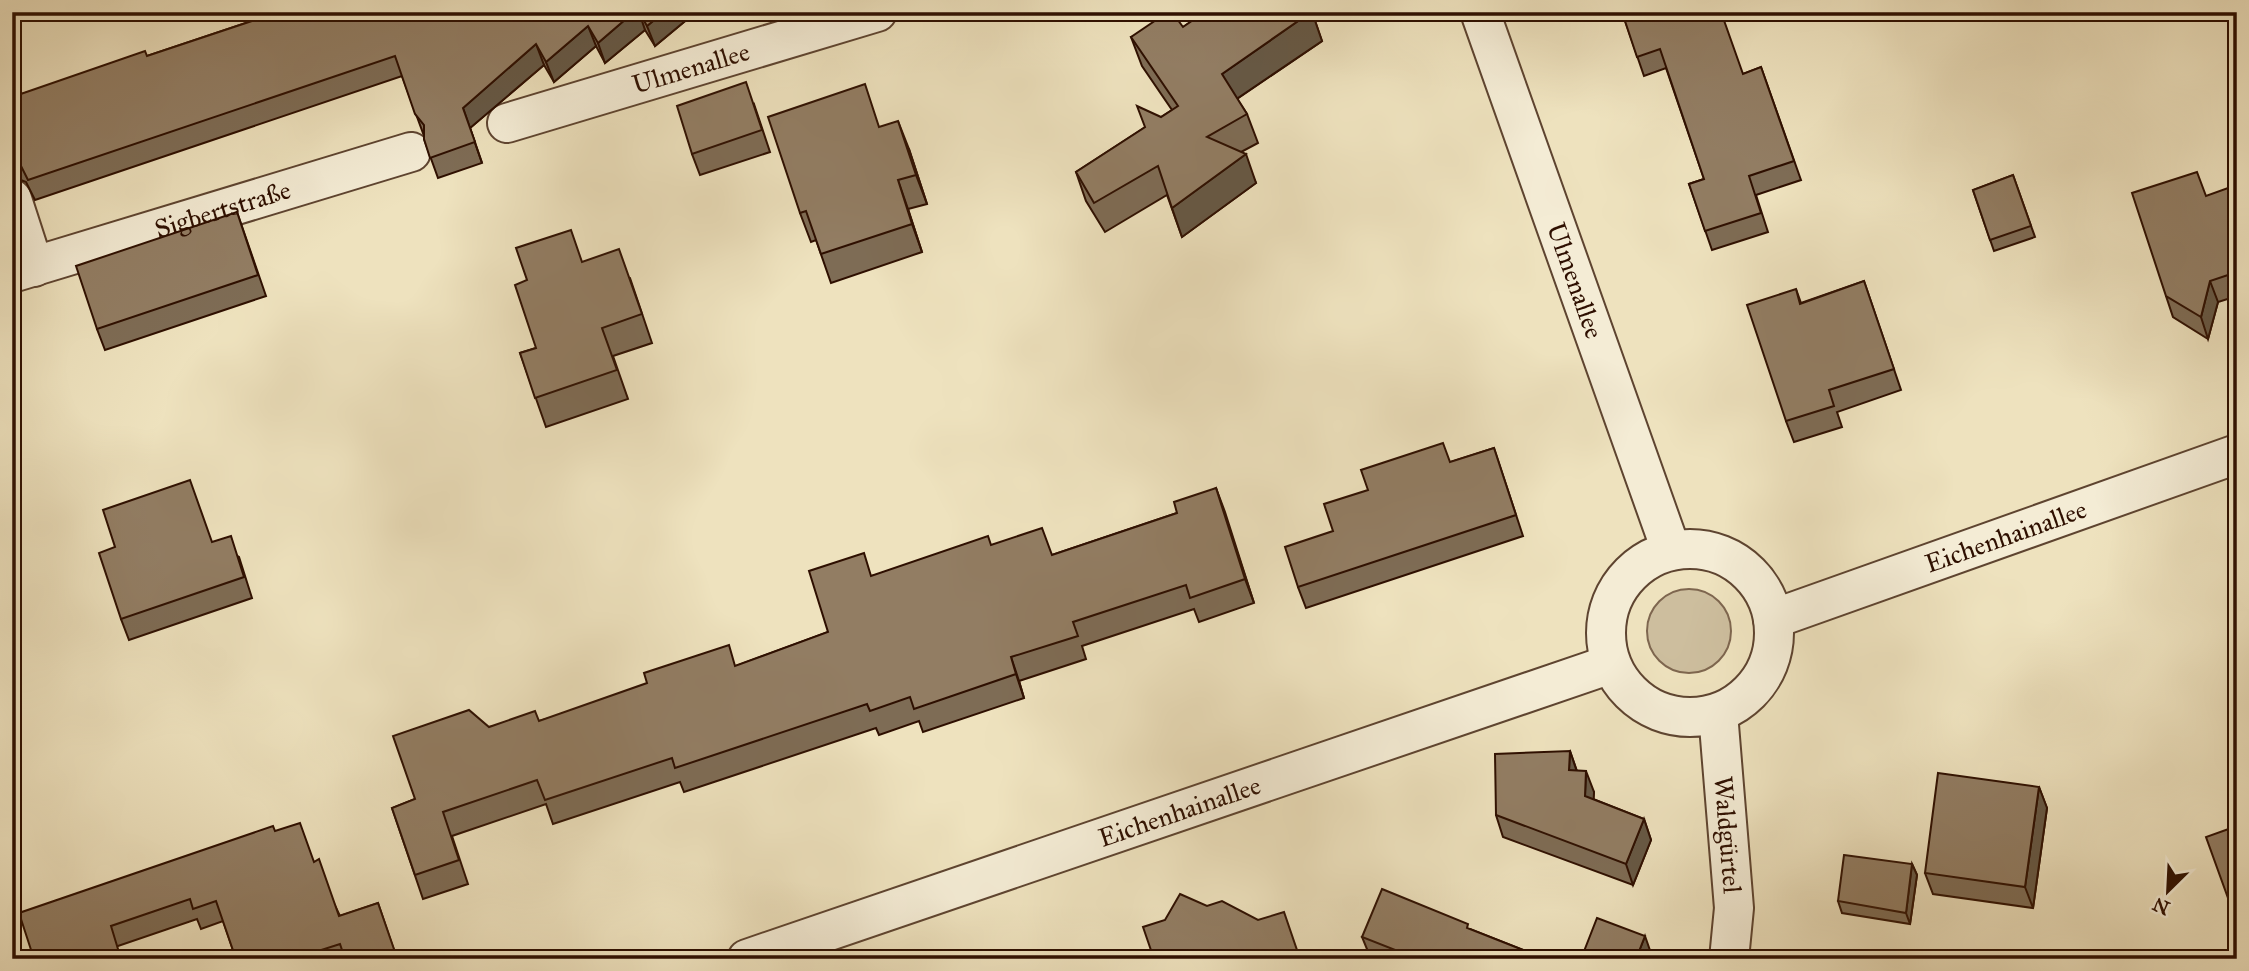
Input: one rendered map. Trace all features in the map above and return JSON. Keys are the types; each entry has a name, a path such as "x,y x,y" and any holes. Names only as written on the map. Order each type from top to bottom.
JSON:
{"street":[{"name":"Ulmenallee","path":"507,123 877,12"},
{"name":"Ulmenallee","path":"1480,12 1671,550"},
{"name":"Sigbertstraße","path":"12,199 23,270 411,152"},
{"name":"Eichenhainallee","path":"1773,619 2237,454"},
{"path":"1706,549 1737,562 1761,587 1773,619 1773,649 1763,677 1744,698 1718,713 1686,717 1654,709 1628,691 1611,664 1605,635 1609,606 1623,580 1644,561 1671,550 1706,549"},
{"name":"Eichenhainallee","path":"747,959 1611,664"},
{"name":"Waldgürtel","path":"1718,713 1734,908 1729,959"}],"shaded area":[{"path":"1689,589 1705,592 1719,601 1728,615 1731,631 1728,647 1719,661 1705,670 1689,673 1673,670 1659,661 1650,647 1647,631 1650,615 1659,601 1673,592"}],"building":[{"path":"279,12 634,12 598,43 588,26 546,62 536,44 463,108 475,142 430,158 424,139 424,125 415,114 395,56 28,180 19,162 12,159 12,97 145,51 147,56"},
{"path":"639,12 664,12 647,26"},
{"path":"1172,12 1183,27 1205,12 1311,12 1222,74 1247,114 1207,137 1246,154 1172,208 1158,166 1094,203 1076,172 1145,127 1137,106 1161,117 1178,106 1131,37"},
{"path":"1622,12 1721,12 1743,74 1761,67 1794,161 1749,176 1761,213 1705,231 1689,184 1704,179 1660,49 1637,57"},
{"path":"746,82 762,130 692,154 677,106"},
{"path":"865,84 879,127 898,121 916,175 898,180 912,224 821,254 806,211 800,213 768,117"},
{"path":"2197,172 2206,196 2228,188 2237,213 2237,272 2210,281 2201,317 2166,296 2132,193"},
{"path":"2013,175 2031,226 1990,240 1973,190"},
{"path":"237,212 258,275 97,329 76,266"},
{"path":"571,230 582,262 619,249 642,314 602,328 617,370 535,398 520,353 536,348 515,285 527,280 516,248"},
{"path":"1864,281 1894,369 1829,390 1834,406 1786,421 1747,305 1796,289 1800,304"},
{"path":"1443,443 1450,462 1494,448 1516,515 1298,587 1285,547 1333,531 1324,504 1368,490 1361,470"},
{"path":"190,480 212,542 231,536 244,577 121,619 99,553 115,547 103,510"},
{"path":"1216,488 1245,579 1190,598 1186,585 1073,622 1078,636 1011,657 1016,674 914,709 910,697 870,711 867,704 675,768 672,758 545,800 537,780 443,812 459,860 415,875 392,808 415,799 393,736 469,710 489,727 535,711 539,721 647,683 644,673 729,645 735,666 828,632 809,571 864,553 871,576 988,536 991,545 1042,528 1052,555 1177,513 1174,502"},
{"path":"1570,751 1569,770 1586,771 1585,796 1644,819 1626,864 1496,815 1495,754"},
{"path":"1938,773 2039,787 2025,887 1925,873"},
{"path":"300,823 314,862 319,859 339,916 378,903 396,955 386,959 345,959 340,944 293,959 236,959 216,901 193,909 190,899 111,926 121,959 34,959 19,913 273,826 275,831"},
{"path":"2237,826 2237,923 2206,837"},
{"path":"1844,855 1912,864 1906,913 1838,901"},
{"path":"1382,889 1468,924 1467,928 1546,959 1418,959 1362,937"},
{"path":"1180,894 1207,906 1222,901 1258,920 1284,912 1299,956 1291,959 1154,959 1143,927 1165,920"},
{"path":"1597,918 1645,936 1636,959 1581,959"}]}
